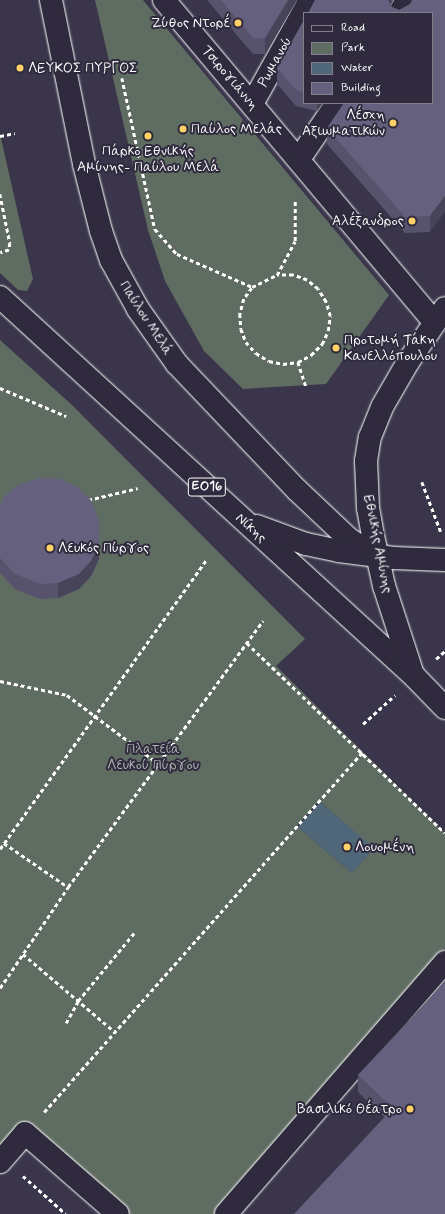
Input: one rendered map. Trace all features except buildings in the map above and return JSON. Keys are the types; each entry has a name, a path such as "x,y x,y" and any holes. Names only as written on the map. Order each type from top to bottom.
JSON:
{"main road":[{"name":"Παύλου Μελά","path":"51,0 82,157 101,231 111,260 138,309 177,364 296,490 349,539 378,557"},
{"name":"Τσιρογιάννη","path":"164,0 299,159 440,315"},
{"name":"Ρωμανού","path":"303,12 310,0"},
{"path":"399,12 407,0"},
{"name":"Ρωμανού","path":"252,104 303,13"},
{"path":"299,159 336,104"},
{"name":"Νίκης","path":"0,297 415,677"},
{"name":"Εθνικής Αμύνης","path":"415,677 398,630 378,557 370,522 366,483 370,437 394,386 440,315"},
{"path":"244,521 306,544 378,557 445,560"},
{"name":"ΕΟ16","path":"415,677 445,708"},
{"path":"226,1214 445,962"},
{"path":"2,1160 26,1133 118,1214"}],"path":[{"path":"122,78 156,228 177,254 252,288"},
{"path":"0,136 15,132"},
{"path":"0,194 10,245 7,252 0,252"},
{"path":"277,275 295,240 295,200"},
{"path":"277,275 293,275 307,280 318,289 326,302 330,316 328,331 322,344 311,355 298,362 283,364 269,361 256,353 246,342 240,329 240,314 244,300 252,288 277,275"},
{"path":"298,362 306,386"},
{"path":"0,388 66,416"},
{"path":"422,482 443,536"},
{"path":"86,501 138,488"},
{"path":"0,849 207,559"},
{"path":"0,988 68,887 263,621"},
{"path":"247,643 362,751 445,833"},
{"path":"362,724 415,677"},
{"path":"0,680 67,695 96,715 159,764"},
{"path":"26,1133 362,751"},
{"path":"4,843 68,887"},
{"path":"66,1023 78,1000 134,933"},
{"path":"23,954 115,1032"},
{"path":"2,1160 66,1214"}],"green space":[{"path":"95,0 143,0 389,295 326,384 243,389 204,351 165,281 148,230"},
{"path":"0,134 33,279 27,291 18,290 0,273"},
{"name":"Πλατεία Λευκού Πύργου","path":"0,340 72,405 305,639 276,666 445,833 445,948 214,1214 118,1214 26,1133 0,1161","holes":["319,801 373,848 352,873 297,826"]}],"water":[{"path":"320,802 374,848 352,873 298,827"}],"place":[{"name":"Ζύθος Ντορέ","path":"238,23"},
{"name":"ΛΕΥΚΟΣ ΠΥΡΓΟΣ","path":"20,68"},
{"name":"Λέσχη Αξιωματικών","path":"393,123"},
{"name":"Παύλος Μελάς","path":"183,129"},
{"name":"Πάρκο Εθνικής Αμύνης- Παύλου Μελά","path":"148,136"},
{"name":"Αλέξανδρος","path":"412,221"},
{"name":"Προτομή Τάκη Κανελλόπουλου","path":"336,348"},
{"name":"Λευκός Πύργος","path":"50,548"},
{"name":"Λουομένη","path":"347,847"},
{"name":"Βασιλικό Θέατρο","path":"410,1109"}]}
